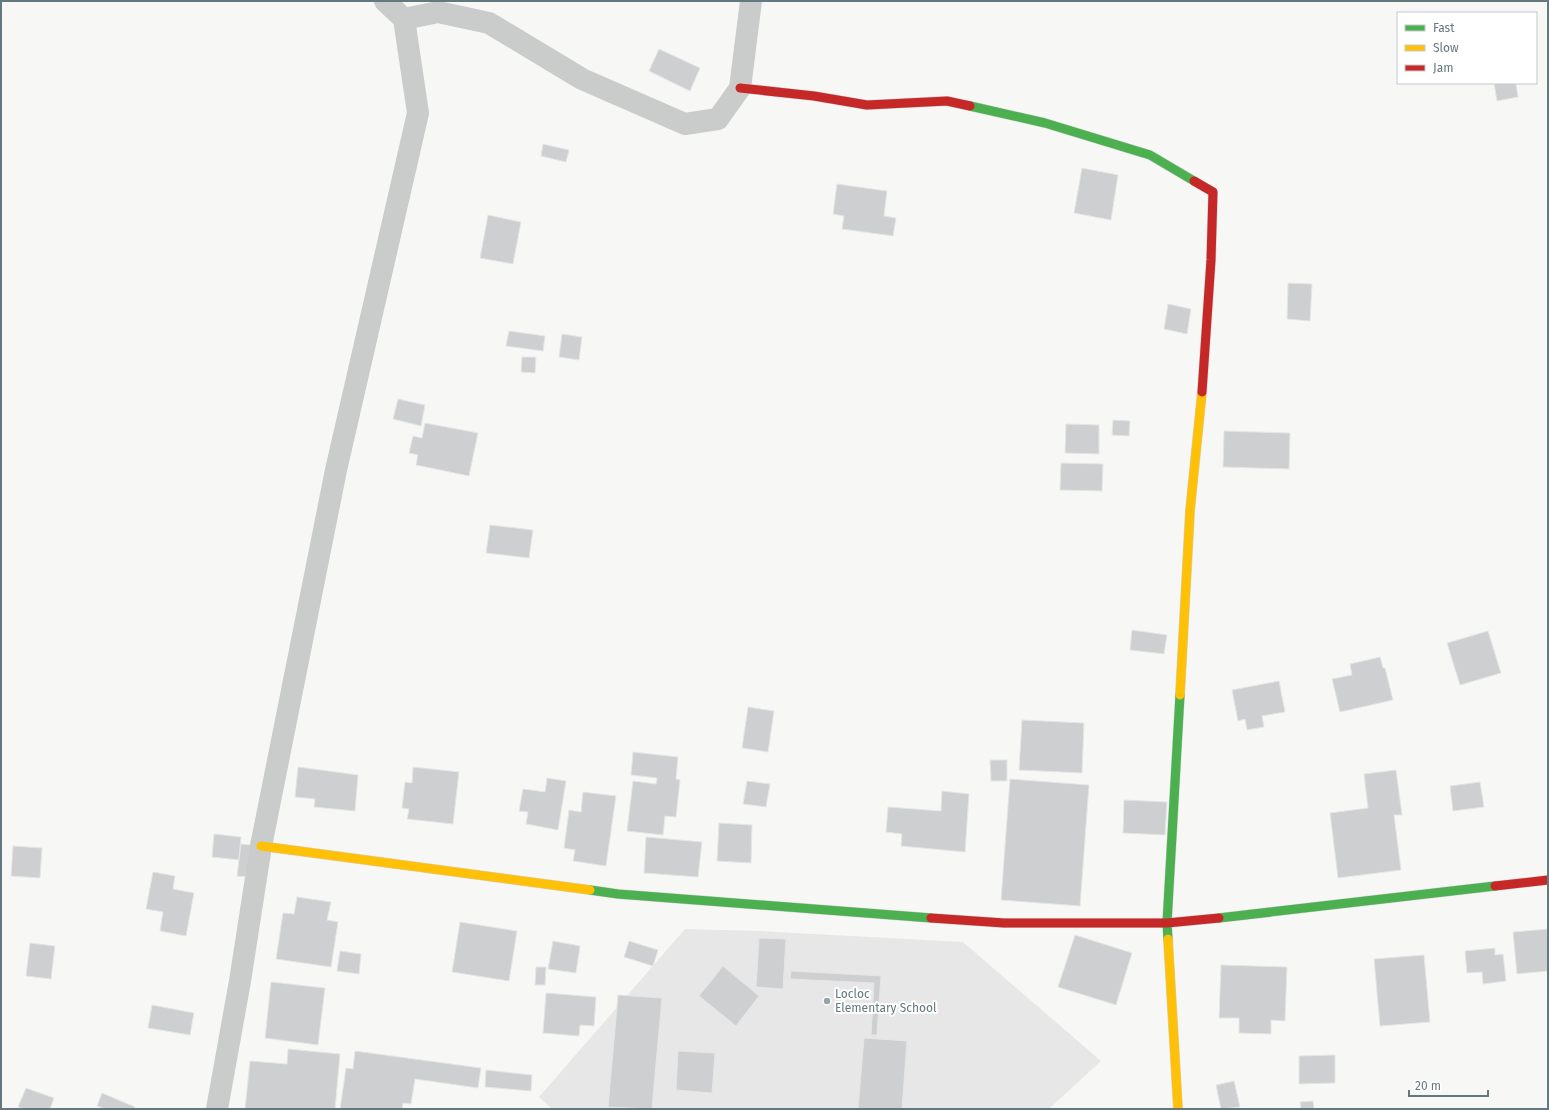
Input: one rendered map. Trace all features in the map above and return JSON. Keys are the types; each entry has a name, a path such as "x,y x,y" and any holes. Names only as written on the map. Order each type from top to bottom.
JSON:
{"street":[{"path":"216,1109 240,981 261,846 336,470 418,113 404,19 386,1"},
{"path":"404,19 438,12 489,23 582,79 685,124 718,119 740,88 750,1"},
{"path":"740,88 814,96 867,105 946,101 1037,121 1150,155 1213,192 1211,260 1202,382 1189,518 1167,922 1178,1109"},
{"path":"261,846 618,894 1004,923 1167,922 1292,910 1548,880"}],"shaded area":[{"name":"Locloc Elementary School","path":"685,929 757,931 963,942 1101,1061 1049,1109 552,1109 539,1097"}],"building":[{"path":"659,49 700,68 690,91 649,71"},
{"path":"1494,84 1516,84 1518,97 1497,101"},
{"path":"543,144 569,150 566,162 541,156"},
{"path":"1082,168 1118,175 1111,220 1074,213"},
{"path":"837,184 887,191 884,216 896,218 893,236 842,229 844,216 833,214"},
{"path":"488,215 521,222 513,264 480,258"},
{"path":"1288,283 1312,284 1310,321 1287,319"},
{"path":"1168,304 1191,309 1187,334 1164,329"},
{"path":"509,331 545,336 543,351 506,346"},
{"path":"562,334 582,337 579,360 559,357"},
{"path":"522,357 536,357 535,373 521,372"},
{"path":"398,399 425,405 421,426 393,419"},
{"path":"1113,420 1130,421 1129,436 1112,435"},
{"path":"425,423 478,433 469,476 416,465 418,455 409,453 413,436 422,438"},
{"path":"1066,424 1099,425 1099,454 1065,453"},
{"path":"1224,431 1290,433 1289,469 1223,467"},
{"path":"1061,463 1103,464 1102,491 1060,490"},
{"path":"490,525 533,530 529,558 486,553"},
{"path":"1132,630 1167,635 1164,654 1130,650"},
{"path":"1488,631 1501,673 1460,685 1447,643"},
{"path":"1380,657 1383,668 1385,668 1393,700 1340,712 1332,679 1352,675 1350,664"},
{"path":"1279,681 1285,712 1262,716 1264,727 1247,730 1245,719 1238,721 1232,690"},
{"path":"748,707 774,711 768,752 742,748"},
{"path":"1022,720 1084,723 1082,773 1019,770"},
{"path":"633,752 678,757 676,779 680,780 676,817 665,816 663,835 627,831 633,781 656,784 657,778 631,775"},
{"path":"990,760 1007,760 1007,781 991,781"},
{"path":"298,767 358,775 355,811 314,807 315,799 295,797"},
{"path":"413,767 459,772 453,824 407,819 409,809 402,808 405,782 412,783"},
{"path":"1396,770 1402,815 1394,815 1401,870 1338,878 1330,813 1368,808 1364,774"},
{"path":"547,778 566,781 558,830 526,824 528,812 519,811 523,789 545,792"},
{"path":"1010,779 1089,785 1080,906 1001,900"},
{"path":"747,781 770,784 766,807 743,804"},
{"path":"1480,782 1484,807 1453,811 1450,786"},
{"path":"942,791 969,794 965,852 901,846 902,834 886,832 888,807 941,811"},
{"path":"583,792 616,796 606,866 573,861 575,850 564,848 569,810 581,812"},
{"path":"1124,800 1167,802 1165,835 1123,833"},
{"path":"719,823 752,825 751,863 717,861"},
{"path":"214,834 241,837 239,860 212,857"},
{"path":"646,837 702,842 698,877 644,873"},
{"path":"241,844 251,845 247,877 237,876"},
{"path":"13,846 42,848 40,878 11,876"},
{"path":"153,872 175,876 173,889 194,893 186,936 160,931 163,912 146,909"},
{"path":"297,897 331,902 327,920 338,922 331,967 276,959 283,913 294,914"},
{"path":"460,922 517,931 509,981 452,972"},
{"path":"1548,929 1548,971 1517,974 1513,932"},
{"path":"1075,935 1132,953 1116,1005 1058,987"},
{"path":"759,938 786,939 783,989 756,987"},
{"path":"553,941 580,946 576,973 548,969"},
{"path":"629,941 658,950 653,966 624,957"},
{"path":"30,943 55,946 51,979 26,976"},
{"path":"1495,948 1495,955 1503,954 1506,981 1483,984 1482,972 1467,973 1465,951"},
{"path":"340,951 361,954 359,974 337,971"},
{"path":"1424,955 1430,1022 1380,1026 1374,959"},
{"path":"1221,965 1287,967 1285,1021 1271,1020 1271,1034 1239,1033 1239,1018 1219,1018"},
{"path":"723,966 759,996 736,1026 699,996"},
{"path":"536,967 546,967 545,985 535,985"},
{"path":"791,971 881,976 877,1035 871,1035 874,983 790,979"},
{"path":"271,982 325,988 318,1045 265,1038"},
{"path":"546,993 596,997 594,1026 580,1025 579,1036 543,1033"},
{"path":"618,995 662,998 652,1109 608,1107"},
{"path":"152,1005 194,1013 190,1035 148,1028"},
{"path":"864,1038 907,1041 902,1109 858,1109"},
{"path":"288,1049 340,1054 335,1109 245,1109 250,1061 287,1064"},
{"path":"355,1051 481,1068 478,1088 415,1079 411,1104 403,1103 402,1109 340,1109 346,1068 353,1069"},
{"path":"678,1051 715,1053 712,1093 676,1090"},
{"path":"1335,1055 1335,1083 1299,1084 1299,1056"},
{"path":"486,1070 532,1075 531,1091 485,1087"},
{"path":"1234,1081 1240,1107 1221,1109 1216,1085"},
{"path":"26,1088 54,1098 50,1109 24,1109 18,1107"},
{"path":"102,1093 135,1107 134,1109 105,1109 97,1106"},
{"path":"1313,1101 1314,1109 1301,1109 1300,1102"}],"traffic: fast":[{"path":"970,106 1045,123 1150,155 1194,181"},
{"path":"1168,939 1167,923 1180,695"},
{"path":"1219,918 1495,886"},
{"path":"590,890 618,894 931,918"}],"traffic: slow":[{"path":"1180,695 1190,511 1202,392"},
{"path":"261,846 590,890"},
{"path":"1168,939 1178,1109"}],"traffic: jam":[{"path":"740,88 814,96 867,105 947,101 970,106"},
{"path":"1194,181 1213,192 1211,260 1202,392"},
{"path":"1495,886 1548,880"},
{"path":"931,918 1004,923 1167,923 1219,918"}],"place":[{"name":"Locloc Elementary School","path":"827,1001"}]}
